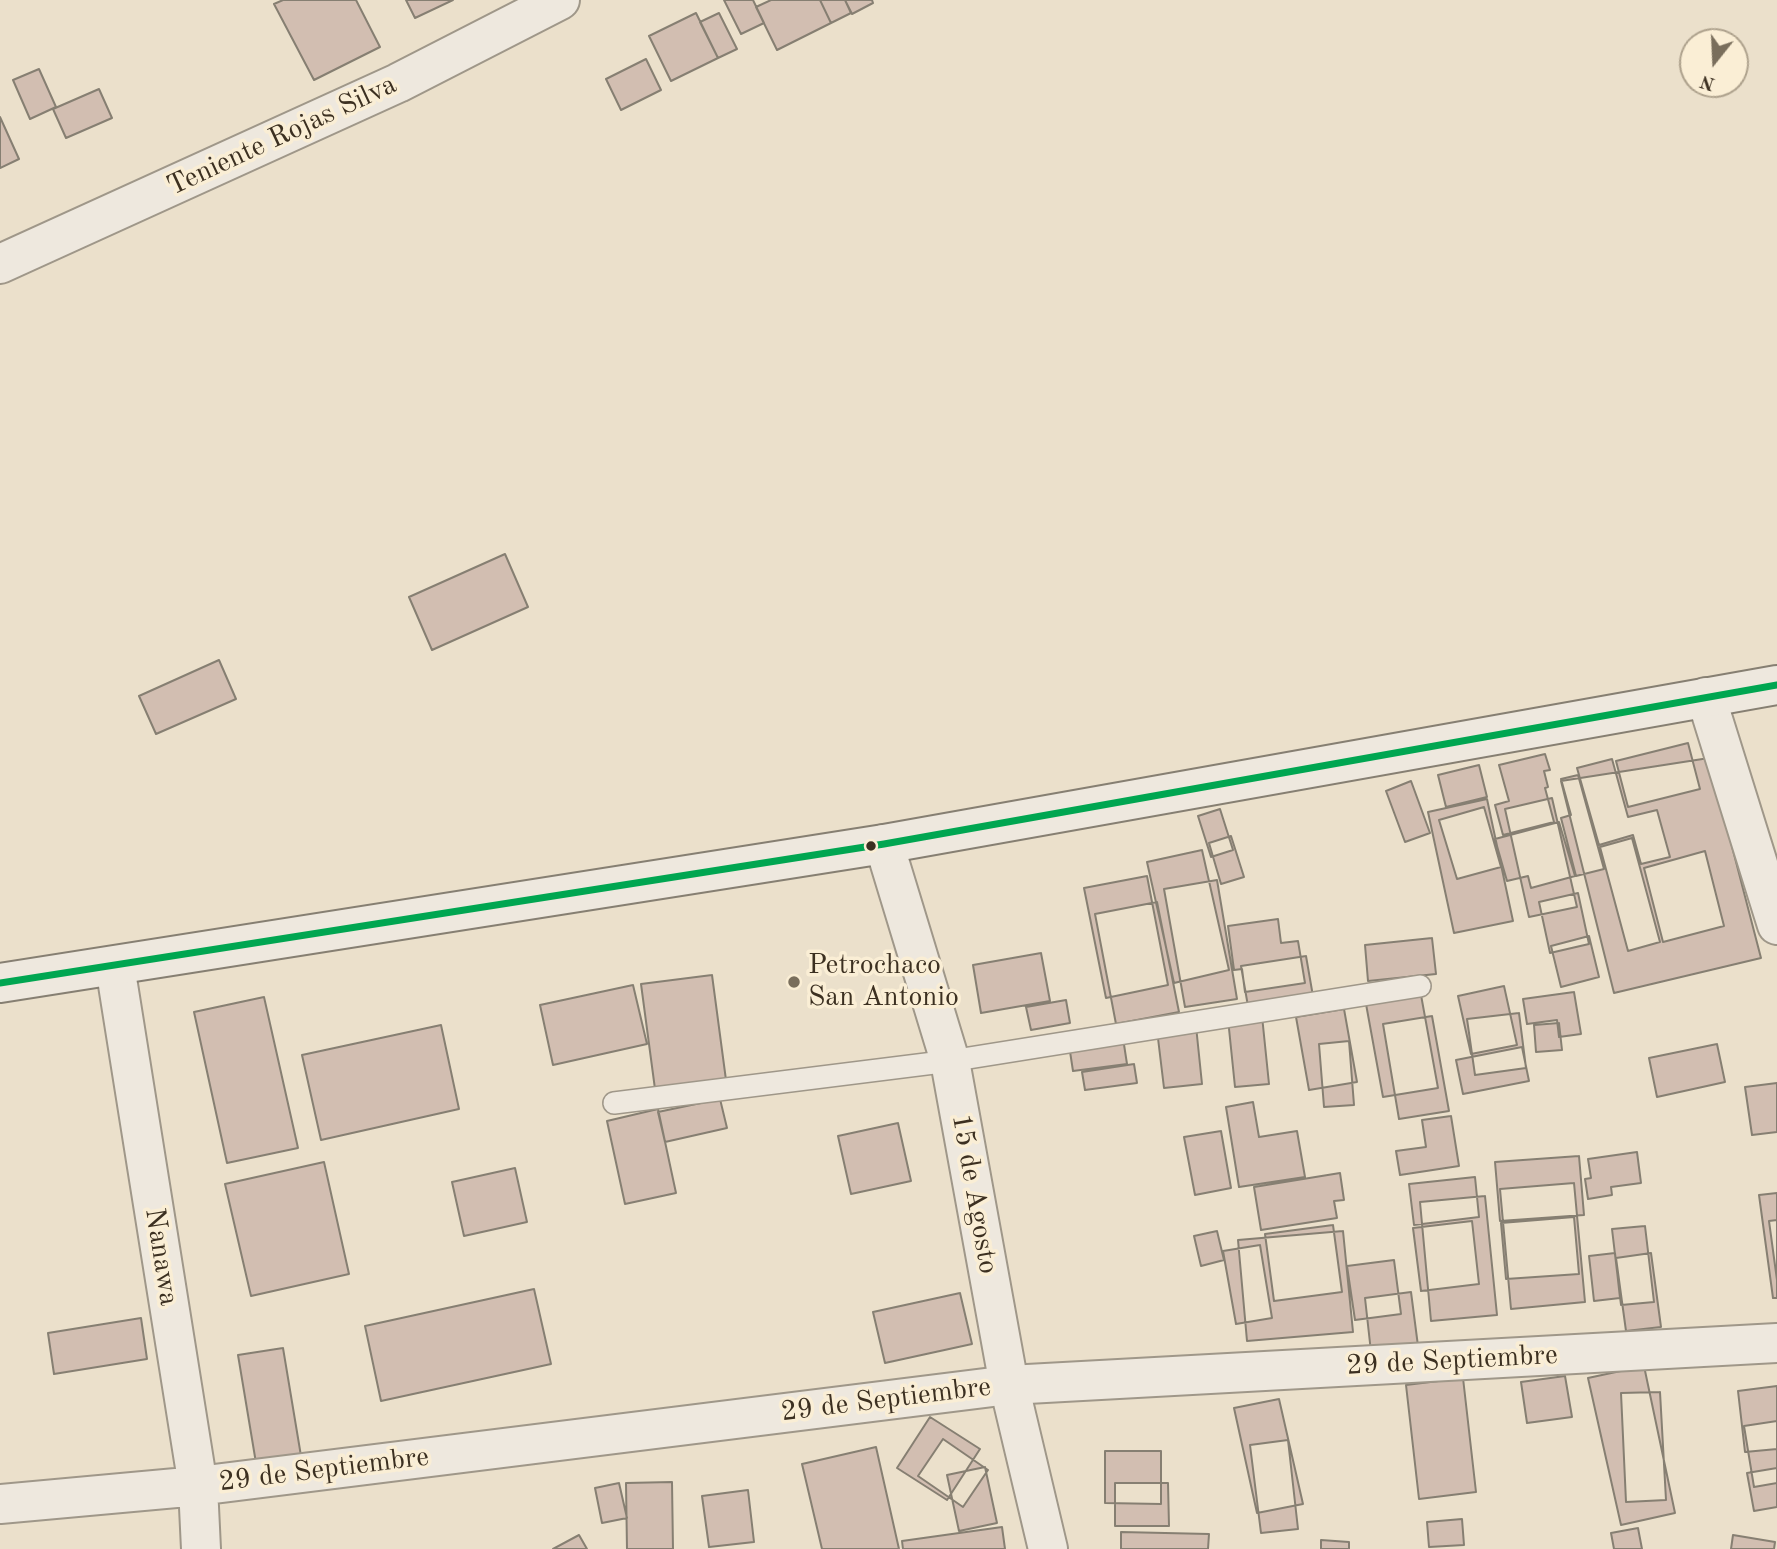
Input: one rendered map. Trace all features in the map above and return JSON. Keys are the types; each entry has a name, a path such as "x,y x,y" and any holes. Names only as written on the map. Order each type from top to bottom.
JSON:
{"street":[{"name":"Teniente Rojas Silva","path":"0,264 398,83 560,0"},
{"path":"0,983 884,844 1777,685"},
{"path":"1706,697 1777,925"},
{"name":"15 de Agosto","path":"884,844 950,1060 1009,1385 1048,1549"},
{"name":"Nanawa","path":"115,966 198,1486 201,1549"},
{"name":"29 de Septiembre","path":"0,1504 198,1486 1009,1385 1777,1343"}],"lane":[{"path":"614,1103 950,1060 1420,986"}],"building":[{"path":"283,0 356,0 380,47 314,80 274,4"},
{"path":"406,0 453,0 415,18"},
{"path":"724,0 753,0 764,23 741,34"},
{"path":"771,0 820,0 831,23 777,50 756,7"},
{"path":"820,0 845,0 851,13 831,23"},
{"path":"845,0 872,0 873,3 852,14"},
{"path":"696,13 718,58 671,81 649,36"},
{"path":"719,13 737,49 718,58 700,22"},
{"path":"646,59 661,90 621,110 606,79"},
{"path":"39,69 56,107 30,119 13,80"},
{"path":"99,89 112,118 66,138 53,109"},
{"path":"0,117 19,159 0,168"},
{"path":"505,554 528,607 432,650 409,597"},
{"path":"219,660 236,699 156,734 139,696"},
{"path":"1688,743 1700,789 1628,807 1616,761"},
{"path":"1545,754 1550,770 1544,771 1548,787 1545,788 1554,822 1503,835 1495,805 1509,801 1499,765"},
{"path":"1709,758 1761,958 1614,993 1561,781"},
{"path":"1612,759 1628,817 1657,810 1670,857 1641,864 1633,835 1599,845 1577,768"},
{"path":"1479,765 1487,797 1446,807 1438,775"},
{"path":"1578,775 1604,869 1576,876 1561,818 1571,815 1561,779"},
{"path":"1411,781 1430,833 1405,842 1386,791"},
{"path":"1552,798 1577,907 1529,917 1505,809"},
{"path":"1487,799 1513,921 1454,933 1428,812"},
{"path":"1484,807 1501,867 1457,879 1439,820"},
{"path":"1220,809 1233,850 1211,857 1198,816"},
{"path":"1559,822 1575,876 1531,888 1528,876 1507,881 1495,839"},
{"path":"1231,836 1244,877 1221,884 1209,843"},
{"path":"1632,838 1660,942 1628,951 1600,847"},
{"path":"1202,850 1229,970 1174,983 1147,862"},
{"path":"1705,851 1724,926 1663,942 1644,868"},
{"path":"1147,876 1168,985 1106,998 1084,888"},
{"path":"1217,880 1237,999 1185,1007 1164,889"},
{"path":"1578,893 1589,944 1550,953 1539,902"},
{"path":"1157,902 1179,1012 1116,1024 1095,914"},
{"path":"1278,919 1281,943 1298,941 1305,983 1245,992 1242,969 1234,970 1228,926"},
{"path":"1589,936 1599,977 1561,987 1551,946"},
{"path":"1432,938 1436,974 1368,981 1365,945"},
{"path":"1041,953 1050,1001 981,1013 973,965"},
{"path":"1306,956 1314,1002 1249,1012 1241,966"},
{"path":"712,975 726,1080 655,1089 641,984"},
{"path":"633,985 647,1044 553,1065 540,1005"},
{"path":"1504,986 1517,1045 1471,1054 1458,996"},
{"path":"1574,992 1581,1034 1559,1037 1557,1020 1527,1024 1523,999"},
{"path":"1421,995 1438,1088 1383,1097 1366,1004"},
{"path":"264,997 298,1148 227,1163 194,1012"},
{"path":"1066,1000 1070,1023 1031,1030 1026,1007"},
{"path":"1344,1009 1357,1082 1309,1090 1296,1017"},
{"path":"1519,1013 1526,1068 1475,1075 1467,1019"},
{"path":"1262,1016 1269,1084 1235,1087 1228,1019"},
{"path":"1432,1016 1449,1111 1399,1119 1383,1024"},
{"path":"1559,1023 1562,1050 1536,1052 1534,1025"},
{"path":"441,1025 459,1109 321,1140 302,1055"},
{"path":"1196,1026 1202,1084 1164,1088 1157,1030"},
{"path":"1123,1038 1127,1064 1073,1071 1069,1045"},
{"path":"1349,1041 1354,1105 1324,1107 1319,1044"},
{"path":"1717,1044 1725,1082 1657,1097 1649,1058"},
{"path":"1522,1047 1529,1081 1463,1094 1456,1060"},
{"path":"1134,1064 1137,1083 1085,1090 1082,1072"},
{"path":"1777,1083 1777,1132 1752,1135 1745,1087"},
{"path":"720,1099 727,1128 665,1142 658,1112"},
{"path":"1253,1102 1259,1137 1297,1131 1305,1177 1239,1187 1226,1107"},
{"path":"658,1109 676,1193 625,1204 607,1121"},
{"path":"1451,1116 1459,1166 1400,1175 1396,1151 1426,1147 1422,1120"},
{"path":"898,1123 911,1181 851,1194 838,1136"},
{"path":"1221,1131 1231,1188 1195,1195 1184,1137"},
{"path":"1637,1152 1641,1183 1611,1187 1612,1195 1588,1199 1585,1179 1591,1178 1588,1159"},
{"path":"1579,1156 1584,1215 1500,1221 1495,1162"},
{"path":"324,1162 349,1274 251,1296 225,1184"},
{"path":"515,1168 527,1222 464,1236 452,1182"},
{"path":"1340,1173 1344,1200 1334,1201 1337,1218 1261,1230 1254,1187"},
{"path":"1475,1177 1479,1217 1414,1225 1409,1184"},
{"path":"1574,1183 1585,1302 1511,1309 1500,1189"},
{"path":"1777,1193 1777,1298 1773,1298 1759,1195"},
{"path":"1485,1196 1497,1315 1431,1321 1420,1202"},
{"path":"1574,1217 1579,1274 1506,1279 1501,1223"},
{"path":"1777,1220 1777,1280 1769,1221"},
{"path":"1472,1221 1479,1284 1421,1291 1413,1228"},
{"path":"1333,1225 1342,1292 1274,1301 1265,1234"},
{"path":"1645,1226 1654,1302 1621,1305 1612,1229"},
{"path":"1217,1231 1224,1260 1201,1266 1194,1236"},
{"path":"1343,1231 1353,1332 1247,1341 1238,1240"},
{"path":"1260,1245 1272,1318 1236,1324 1223,1251"},
{"path":"1615,1253 1620,1298 1594,1301 1589,1256"},
{"path":"1651,1253 1661,1327 1626,1331 1616,1258"},
{"path":"1394,1260 1401,1314 1355,1320 1347,1266"},
{"path":"534,1289 551,1364 381,1401 365,1326"},
{"path":"1411,1292 1418,1346 1371,1352 1365,1298"},
{"path":"960,1293 972,1344 885,1363 873,1312"},
{"path":"141,1318 147,1359 54,1374 48,1333"},
{"path":"283,1348 302,1462 257,1469 238,1355"},
{"path":"1644,1366 1675,1513 1621,1525 1588,1378"},
{"path":"1565,1376 1572,1417 1527,1423 1521,1382"},
{"path":"1463,1378 1476,1492 1419,1499 1406,1385"},
{"path":"1777,1386 1777,1449 1745,1452 1738,1391"},
{"path":"1660,1392 1666,1500 1626,1502 1621,1393"},
{"path":"1279,1399 1303,1504 1257,1513 1234,1408"},
{"path":"930,1417 980,1449 947,1500 897,1468"},
{"path":"1777,1421 1777,1483 1754,1487 1744,1426"},
{"path":"943,1439 988,1470 963,1507 918,1476"},
{"path":"1288,1440 1298,1529 1261,1533 1250,1445"},
{"path":"876,1447 899,1549 822,1549 802,1464"},
{"path":"1105,1451 1161,1451 1161,1504 1105,1503"},
{"path":"985,1467 997,1523 959,1531 947,1475"},
{"path":"1777,1468 1777,1507 1754,1511 1747,1473"},
{"path":"672,1482 673,1549 627,1549 626,1483"},
{"path":"619,1483 627,1518 602,1523 595,1488"},
{"path":"1115,1483 1168,1483 1169,1526 1115,1526"},
{"path":"748,1490 754,1542 709,1547 702,1496"},
{"path":"1462,1519 1464,1545 1429,1547 1427,1522"},
{"path":"1002,1527 1005,1549 903,1549 902,1541"},
{"path":"1638,1528 1642,1549 1614,1549 1611,1533"},
{"path":"1121,1532 1209,1534 1208,1549 1121,1549"},
{"path":"579,1535 587,1549 553,1549"},
{"path":"1733,1535 1775,1542 1774,1549 1731,1549"},
{"path":"1321,1540 1349,1542 1349,1549 1321,1549"}],"transit line":[{"path":"0,983 884,844 1777,685"}],"place":[{"name":"Petrochaco San Antonio","path":"794,982"}]}
